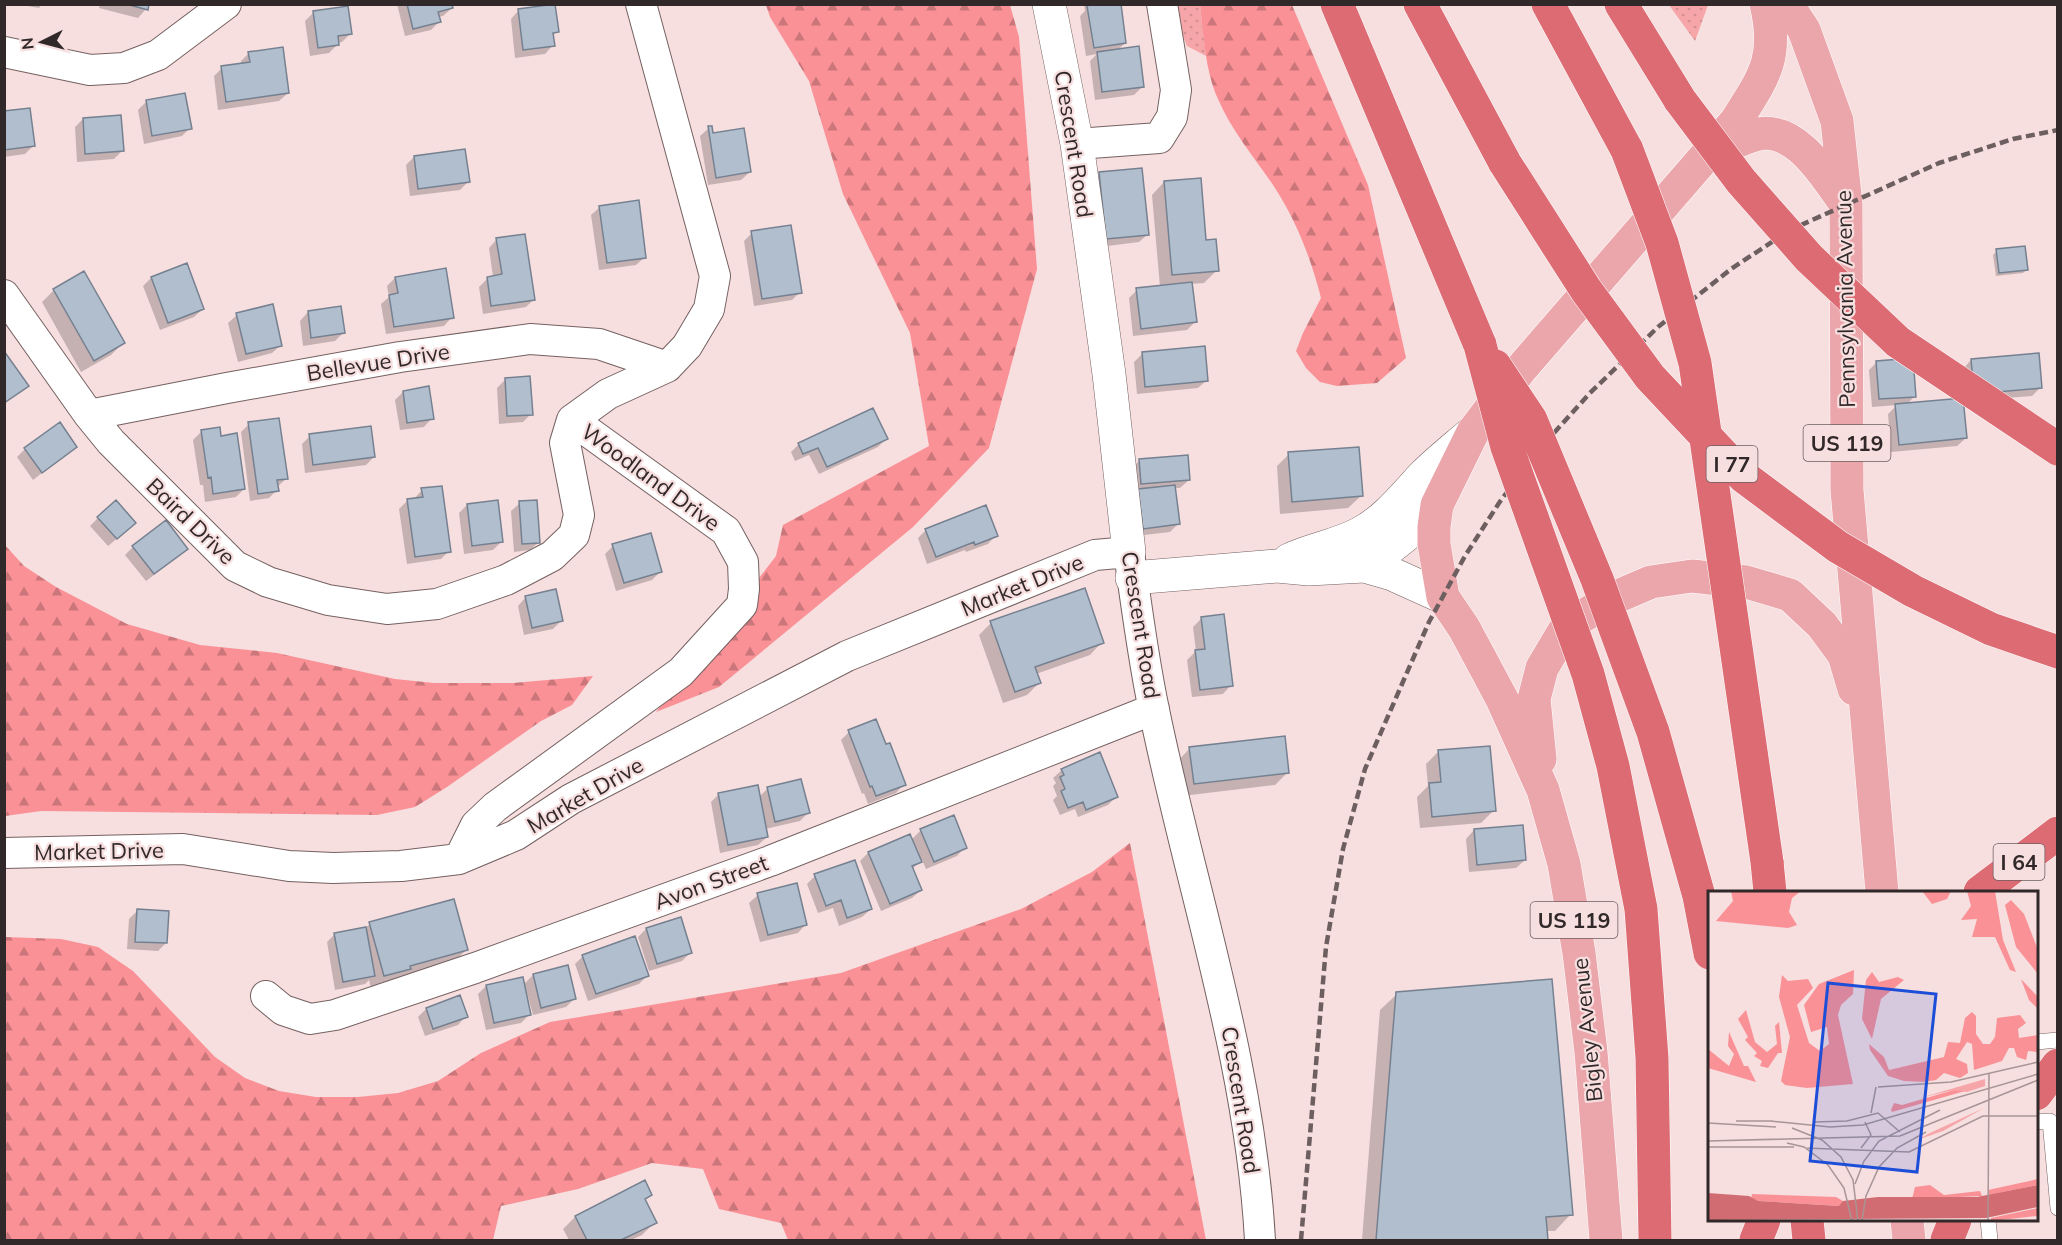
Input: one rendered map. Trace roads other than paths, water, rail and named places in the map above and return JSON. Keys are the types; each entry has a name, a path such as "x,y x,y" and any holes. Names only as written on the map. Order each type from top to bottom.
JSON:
{"highway":[{"path":"1337,4 1480,345 1507,447 1588,674 1617,788 1641,909 1652,1058 1655,1240"},
{"name":"I 77","path":"1419,4 1505,163 1586,290 1650,377 1744,477 1838,547 1913,591 1992,629 2058,652"},
{"path":"1548,4 1627,150 1662,243 1695,363 1770,891"},
{"path":"1621,4 1680,100 1741,181 1809,258 1898,342 2058,449"},
{"path":"1480,345 1531,420 1597,579 1653,732 1699,896 1708,943"},
{"name":"I 64","path":"1981,891 2058,833"},
{"path":"2045,1114 2058,1065"},
{"path":"1752,1221 1755,1240"},
{"path":"1755,1240 1764,1221"},
{"path":"1807,1221 1809,1240"},
{"path":"1947,1240 1955,1221"}],"main road":[{"name":"US 119","path":"1437,505 1473,432 1520,370 1736,121 1765,75 1772,48 1771,25 1766,4"},
{"name":"Pennsylvania Avenue","path":"1797,13 1837,121 1846,204 1847,490 1882,891"},
{"path":"1708,154 1760,134 1777,134 1798,145 1819,166 1846,204"},
{"name":"Bigley Avenue","path":"1437,505 1434,544 1443,597 1464,627 1502,699 1543,790 1564,864 1579,953 1591,1052 1606,1240"},
{"path":"1543,790 1534,699 1542,668 1567,626 1609,600 1651,582 1692,576 1746,582 1790,595 1822,625 1844,655 1870,742"},
{"path":"1907,1221 1909,1240"}],"street":[{"path":"4,52 90,70 124,68 158,55 226,4"},
{"name":"Woodland Drive","path":"459,859 476,825 495,807 681,672 742,605 743,562 726,531 572,420 608,394 668,367 687,346 709,309 715,276 641,4"},
{"name":"Crescent Road","path":"1049,4 1077,144 1109,374 1131,565 1154,709 1234,1044 1249,1131 1260,1240"},
{"path":"1077,144 1159,138 1172,117 1176,90 1162,4"},
{"name":"Baird Drive","path":"4,295 88,415 111,442 235,566 268,582 328,600 387,609 437,604 506,580 552,556 574,535 579,515 565,442 572,420"},
{"name":"Bellevue Drive","path":"88,415 400,357 530,339 599,344 668,367"},
{"path":"1277,566 1305,552 1360,534 1372,526 1386,515 1426,473 1473,432"},
{"path":"1364,566 1422,523 1437,505"},
{"name":"Market Drive","path":"4,853 183,849 289,866 333,868 401,866 459,859 516,835 572,799 847,656 1095,555 1131,565 1277,566"},
{"path":"1277,566 1309,569 1364,566 1392,574 1443,597"},
{"name":"Avon Street","path":"266,996 283,1010 310,1019 335,1015 475,968 770,861 1154,709"}],"lane":[{"path":"2038,1042 2058,1040"},
{"path":"2045,1114 2058,1208"},
{"path":"1988,1221 1990,1240"}],"railway":[{"path":"1301,1240 1326,947 1343,849 1365,769 1429,622 1465,556 1499,503 1535,454 1590,393 1658,327 1731,269 1790,230 1939,163 2013,139 2058,130"}]}
